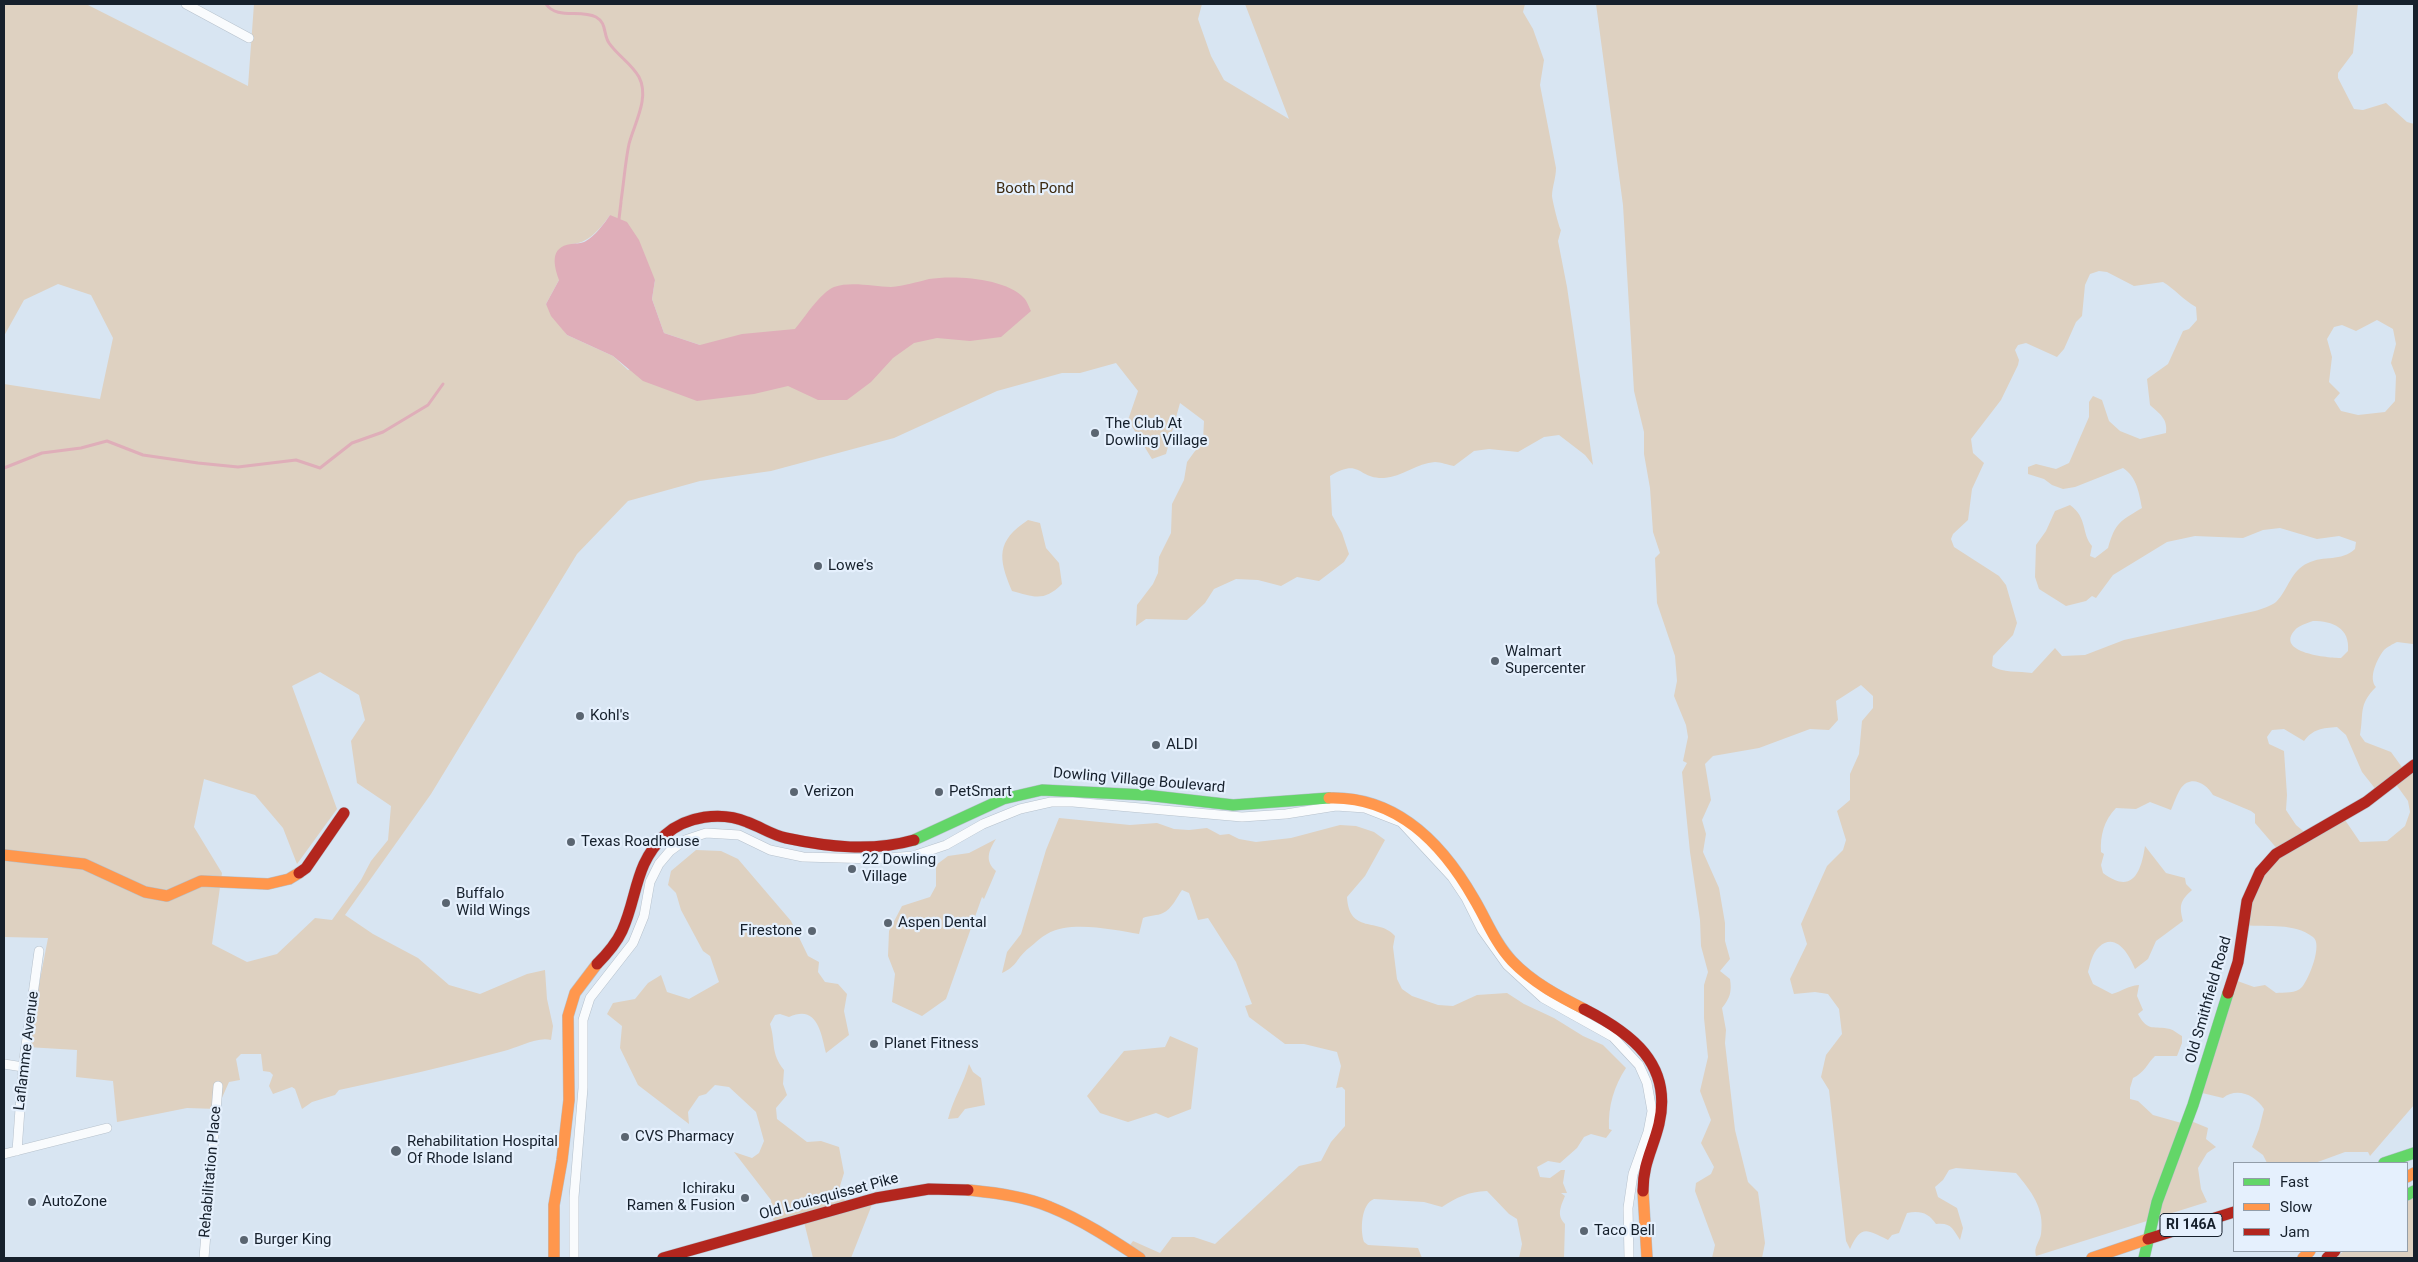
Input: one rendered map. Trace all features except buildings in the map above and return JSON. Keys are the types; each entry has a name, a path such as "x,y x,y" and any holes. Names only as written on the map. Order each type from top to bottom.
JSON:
{"main road":[{"name":"Old Smithfield Road","path":"2144,1258 2157,1202 2193,1105 2238,962 2247,901 2260,872 2276,854 2366,802 2414,765"},
{"name":"Dowling Village Boulevard","path":"554,1258 554,1203 562,1166 570,1087 568,1017 576,992 589,974 606,956 622,932 636,876 646,857 670,830 693,819 716,816 743,820 775,835 802,841 878,848 911,842 939,830 974,811 1013,795 1046,788 1241,806 1336,797 1366,801 1405,817 1415,825 1458,874 1472,895 1487,926 1509,958 1522,971 1547,990 1619,1028 1632,1038 1652,1062 1658,1078 1660,1111 1657,1134 1644,1165 1643,1194 1647,1258"},
{"path":"4,855 84,864 145,892 166,896 202,881 268,884 289,879 306,868 344,812"},
{"path":"2387,1162 2414,1153"},
{"name":"Old Louisquisset Pike","path":"663,1258 838,1207 904,1192 929,1189 963,1189 1003,1194 1049,1206 1095,1230 1140,1258"},
{"name":"RI 146A","path":"2092,1258 2233,1212"}],"street":[{"path":"186,4 249,38"},
{"name":"Dowling Village Boulevard","path":"574,1258 574,1197 583,1088 583,1020 590,998 633,943 644,916 650,882 659,864 670,851 685,840 706,833 739,835 770,850 803,857 861,860 913,856 946,845 983,824 1020,808 1051,802 1113,804 1242,817 1286,814 1336,806 1365,808 1400,822 1452,877 1466,898 1482,930 1507,965 1543,998 1614,1038 1639,1065 1646,1083 1652,1112 1648,1132 1633,1174 1628,1208 1629,1258"},
{"name":"Laflamme Avenue","path":"17,1151 23,1067 39,951"},
{"path":"4,1064 23,1067"},
{"name":"Rehabilitation Place","path":"204,1258 218,1086"},
{"path":"4,1154 107,1128"},
{"path":"1630,1194 1643,1194"}],"green space":[{"name":"Booth Pond","path":"4,4 86,4 248,86 254,4 1202,4 1198,19 1211,56 1224,80 1289,119 1245,4 1525,4 1523,12 1533,29 1544,60 1540,85 1556,168 1552,196 1561,230 1558,241 1567,287 1593,465 1585,455 1559,435 1544,437 1518,452 1489,449 1474,451 1454,466 1437,462 1428,463 1391,477 1375,477 1348,468 1330,476 1332,515 1342,533 1349,554 1344,562 1319,581 1297,577 1281,586 1258,580 1236,579 1214,589 1205,603 1187,620 1146,619 1136,626 1137,605 1153,584 1158,573 1159,557 1171,533 1172,504 1184,480 1187,462 1203,440 1204,421 1180,403 1166,454 1152,459 1128,420 1138,391 1116,363 1080,373 1062,373 997,391 894,438 771,471 700,481 628,501 577,554 431,794 345,915 373,934 418,958 449,985 480,994 527,974 545,970 547,999 553,1026 551,1040 534,1041 509,1050 463,1062 339,1090 335,1095 312,1102 302,1109 295,1089 292,1087 273,1094 269,1086 273,1075 270,1072 263,1071 261,1054 241,1054 236,1059 240,1080 229,1082 217,1109 187,1108 117,1122 113,1081 76,1077 77,1050 27,1047 48,938 4,937 4,384 100,399 113,338 91,295 58,284 24,300 4,336","holes":["610,215 655,280 652,299 664,333 703,346 628,370 613,356 567,335 546,304 559,280 571,244 588,239","320,672 359,695 365,720 351,741 357,783 391,806 388,840 371,861 361,880 332,920 315,918 277,954 247,962 212,944 222,873 194,827 204,779 255,795 283,828 297,864 337,809 292,686"]},
{"path":"1596,4 2358,4 2353,53 2338,73 2338,78 2354,109 2363,110 2386,103 2407,122 2414,124 2414,647 2413,644 2397,642 2385,649 2381,654 2373,674 2376,687 2364,704 2360,735 2365,742 2391,752 2404,770 2414,773 2414,1105 2370,1156 2368,1152 2345,1152 2318,1162 2266,1162 2263,1155 2252,1147 2264,1109 2260,1104 2251,1096 2240,1093 2234,1093 2223,1098 2198,1092 2232,979 2254,987 2265,985 2276,993 2297,991 2308,977 2314,962 2316,941 2305,932 2289,927 2245,925 2247,896 2279,851 2255,823 2255,814 2213,795 2203,784 2194,781 2185,784 2181,788 2171,810 2150,802 2136,809 2116,808 2106,823 2102,834 2101,846 2101,852 2104,854 2101,865 2103,873 2113,879 2121,882 2133,878 2141,865 2145,846 2166,873 2185,878 2186,884 2192,890 2185,897 2182,904 2183,921 2156,941 2148,959 2135,969 2122,947 2111,942 2105,943 2095,952 2088,972 2093,984 2112,994 2131,986 2139,985 2137,996 2143,1010 2138,1014 2145,1024 2152,1027 2170,1029 2182,1036 2182,1043 2177,1056 2155,1056 2143,1071 2133,1078 2130,1088 2130,1099 2138,1101 2153,1115 2185,1124 2191,1121 2208,1128 2206,1139 2216,1147 2207,1153 2198,1168 2201,1189 2207,1202 2036,1256 2035,1250 2041,1234 2041,1216 2032,1193 2016,1173 1956,1168 1949,1170 1943,1180 1935,1187 1938,1197 1957,1208 1963,1228 1960,1240 1948,1225 1936,1224 1924,1213 1912,1212 1907,1213 1899,1233 1892,1235 1888,1240 1865,1231 1857,1236 1850,1249 1846,1241 1829,1090 1821,1077 1826,1055 1842,1034 1839,1009 1828,994 1815,992 1794,994 1790,979 1807,944 1801,924 1827,866 1843,850 1846,840 1837,811 1850,800 1850,774 1859,754 1862,721 1873,708 1873,696 1861,685 1836,701 1838,720 1829,730 1810,729 1759,748 1713,756 1705,764 1711,800 1702,820 1706,834 1703,852 1719,888 1725,923 1725,941 1730,959 1720,971 1730,979 1731,984 1730,995 1722,1008 1726,1030 1725,1043 1735,1130 1748,1182 1758,1192 1765,1243 1762,1258 1712,1258 1715,1245 1695,1191 1696,1183 1711,1174 1714,1167 1701,1143 1711,1120 1700,1091 1708,1057 1704,1018 1704,985 1708,972 1701,946 1700,920 1690,852 1682,772 1687,763 1683,761 1688,737 1686,725 1674,696 1677,681 1675,656 1657,603 1655,558 1660,553 1653,532 1650,488 1644,454 1644,432 1634,391 1623,205","holes":["2099,271 2107,272 2134,286 2163,282 2196,307 2197,320 2189,329 2183,331 2168,364 2147,379 2150,405 2164,420 2166,433 2140,439 2120,431 2109,421 2102,400 2093,396 2089,402 2089,417 2069,463 2056,469 2036,464 2028,467 2028,474 2044,479 2052,485 2063,489 2075,487 2123,468 2134,481 2142,508 2119,524 2113,533 2108,548 2095,558 2090,556 2092,546 2076,510 2070,505 2055,511 2046,531 2036,545 2035,577 2039,589 2066,606 2086,601 2092,596 2096,598 2113,575 2167,542 2195,536 2243,538 2263,530 2280,528 2317,539 2339,536 2356,542 2355,549 2344,556 2320,559 2302,566 2293,575 2276,602 2261,609 2124,640 2085,655 2062,656 2055,648 2032,673 2001,670 1992,666 1993,656 2013,635 2017,623 2006,585 1999,576 1954,547 1951,539 1953,534 1968,520 1972,489 1984,463 1973,453 1971,439 2001,400 2018,365 2019,360 2015,350 2018,345 2026,343 2057,357 2064,349 2076,322 2082,316 2085,285 2090,274","2377,320 2393,329 2396,344 2391,363 2396,376 2395,401 2385,412 2358,415 2341,411 2334,400 2340,393 2329,382 2332,357 2327,339 2334,327 2342,325 2356,331","2313,621 2327,622 2339,627 2343,631 2348,643 2348,651 2341,658 2306,653 2297,649 2292,644 2290,638 2295,630","2337,727 2346,735 2362,772 2377,791 2395,783 2408,801 2410,812 2405,826 2387,841 2360,842 2343,817 2308,835 2296,825 2286,810 2287,795 2284,751 2269,744 2267,737 2272,730 2284,729 2304,741 2314,732"]},
{"path":"1028,520 1040,523 1046,548 1059,563 1062,584 1050,594 1044,596 1033,596 1012,591 1002,560 1005,543 1010,535"},
{"path":"1059,818 1130,825 1157,823 1174,829 1207,828 1220,835 1229,834 1239,839 1256,842 1291,838 1340,825 1356,826 1374,832 1385,840 1365,876 1347,897 1349,909 1359,921 1381,927 1395,936 1393,947 1397,979 1402,989 1412,996 1438,1005 1453,1006 1477,995 1507,993 1583,1036 1603,1045 1626,1068 1618,1082 1613,1097 1609,1121 1609,1129 1612,1130 1606,1138 1591,1134 1584,1137 1577,1148 1560,1163 1548,1161 1537,1167 1540,1177 1550,1178 1561,1170 1565,1170 1563,1183 1567,1193 1561,1193 1565,1196 1560,1214 1565,1224 1564,1258 1519,1258 1522,1244 1517,1219 1509,1214 1487,1191 1463,1196 1442,1207 1424,1202 1374,1199 1366,1206 1362,1231 1364,1242 1368,1245 1418,1248 1422,1258 1136,1258 1127,1249 1133,1241 1160,1253 1172,1237 1194,1237 1215,1244 1299,1166 1321,1161 1331,1142 1345,1126 1345,1090 1342,1087 1336,1088 1341,1066 1337,1052 1304,1044 1285,1044 1249,1017 1245,1006 1252,1004 1236,962 1208,918 1198,920 1189,893 1182,890 1172,906 1166,911 1143,918 1139,934 1093,927 1057,930 1040,938 1011,968 1002,973 1007,952 1021,934 1046,850"},
{"path":"996,839 991,847 989,859 996,871 984,899 982,897 946,999 922,1016 892,1002 895,974 888,956 889,931 902,906 930,897 936,886 936,865 948,856 969,853"},
{"path":"696,850 721,851 738,859 791,921 808,956 819,962 818,972 825,982 838,984 847,994 844,1011 849,1035 826,1053 819,1029 812,1017 806,1014 789,1017 780,1014 775,1015 770,1024 775,1053 784,1070 783,1084 787,1095 776,1108 777,1119 807,1142 821,1141 839,1147 844,1173 840,1186 847,1207 873,1202 851,1258 813,1258 804,1222 774,1226 771,1200 734,1152 752,1158 759,1153 764,1141 756,1112 729,1087 715,1085 706,1094 699,1096 688,1112 689,1124 638,1085 620,1048 622,1026 607,1014 613,1003 635,999 648,983 661,975 667,992 689,999 719,982 710,956 703,951 681,910 676,893 668,885 671,871"},
{"path":"1170,1036 1198,1048 1191,1109 1168,1118 1156,1113 1128,1122 1100,1113 1087,1096 1124,1051 1165,1047"},
{"path":"969,1064 973,1072 981,1078 985,1105 965,1109 958,1118 948,1119 964,1078"},
{"path":"2414,1197 2414,1258 2335,1258 2343,1252 2408,1252 2408,1201"}],"shaded area":[{"path":"610,215 627,222 639,240 655,280 652,299 664,333 700,345 742,334 795,329 823,294 834,287 848,284 891,287 929,279 952,277 993,282 1016,291 1025,299 1031,311 1001,337 970,341 937,338 914,343 893,358 871,382 847,400 818,400 788,386 754,394 697,401 643,381 613,356 567,335 551,316 546,304 559,280 555,263 556,253 564,246 582,243 589,239 599,230"}],"waterway":[{"path":"546,4 556,12 590,15 599,19 602,22 609,43 639,77 642,85 642,102 626,158 621,201"},
{"path":"619,219 621,202"},
{"path":"4,468 42,453 81,448 107,441 143,455 198,463 238,467 296,460 320,468 352,443 383,432 428,405 443,384"}],"traffic: fast":[{"path":"914,840 1003,799 1042,790 1145,795 1233,805 1329,798"},
{"path":"2144,1258 2157,1202 2193,1105 2228,993"},
{"path":"2387,1162 2414,1153"},
{"path":"2408,1194 2414,1191"}],"traffic: slow":[{"path":"1329,798 1353,799 1376,805 1396,814 1415,827 1432,842 1461,878 1496,939 1512,961 1537,982 1584,1009"},
{"path":"4,855 84,864 145,892 167,896 201,881 268,884 289,879 299,873"},
{"path":"554,1258 554,1205 562,1160 569,1100 568,1016 575,993 597,964"},
{"path":"2408,1176 2414,1173"},
{"path":"968,1190 999,1194 1040,1203 1085,1224 1140,1258"},
{"path":"1643,1191 1647,1258"},
{"path":"2092,1258 2148,1239"},
{"path":"2303,1258 2309,1252"}],"traffic: jam":[{"path":"2228,993 2238,962 2247,901 2260,872 2276,854 2366,802 2414,765"},
{"path":"299,873 306,868 344,813"},
{"path":"597,964 611,949 622,931 647,857 665,835 683,823 704,817 726,817 747,822 781,837 834,846 882,846 914,840"},
{"path":"1584,1009 1601,1018 1632,1040 1654,1068 1660,1084 1662,1103 1659,1124 1646,1164 1643,1191"},
{"path":"663,1258 876,1198 929,1189 968,1190"},
{"path":"2148,1239 2233,1212"},
{"path":"2327,1258 2334,1252"}],"place":[{"name":"The Club At Dowling Village","path":"1095,433"},
{"name":"Lowe's","path":"818,566"},
{"name":"Walmart Supercenter","path":"1495,661"},
{"name":"Kohl's","path":"580,716"},
{"name":"ALDI","path":"1156,745"},
{"name":"Verizon","path":"794,792"},
{"name":"PetSmart","path":"939,792"},
{"name":"Texas Roadhouse","path":"571,842"},
{"name":"22 Dowling Village","path":"852,869"},
{"name":"Buffalo Wild Wings","path":"446,903"},
{"name":"Aspen Dental","path":"888,923"},
{"name":"Firestone","path":"812,931"},
{"name":"Planet Fitness","path":"874,1044"},
{"name":"CVS Pharmacy","path":"625,1137"},
{"name":"Rehabilitation Hospital Of Rhode Island","path":"396,1151"},
{"name":"Ichiraku Ramen & Fusion","path":"745,1198"},
{"name":"AutoZone","path":"32,1202"},
{"name":"Taco Bell","path":"1584,1231"},
{"name":"Burger King","path":"244,1240"}]}
